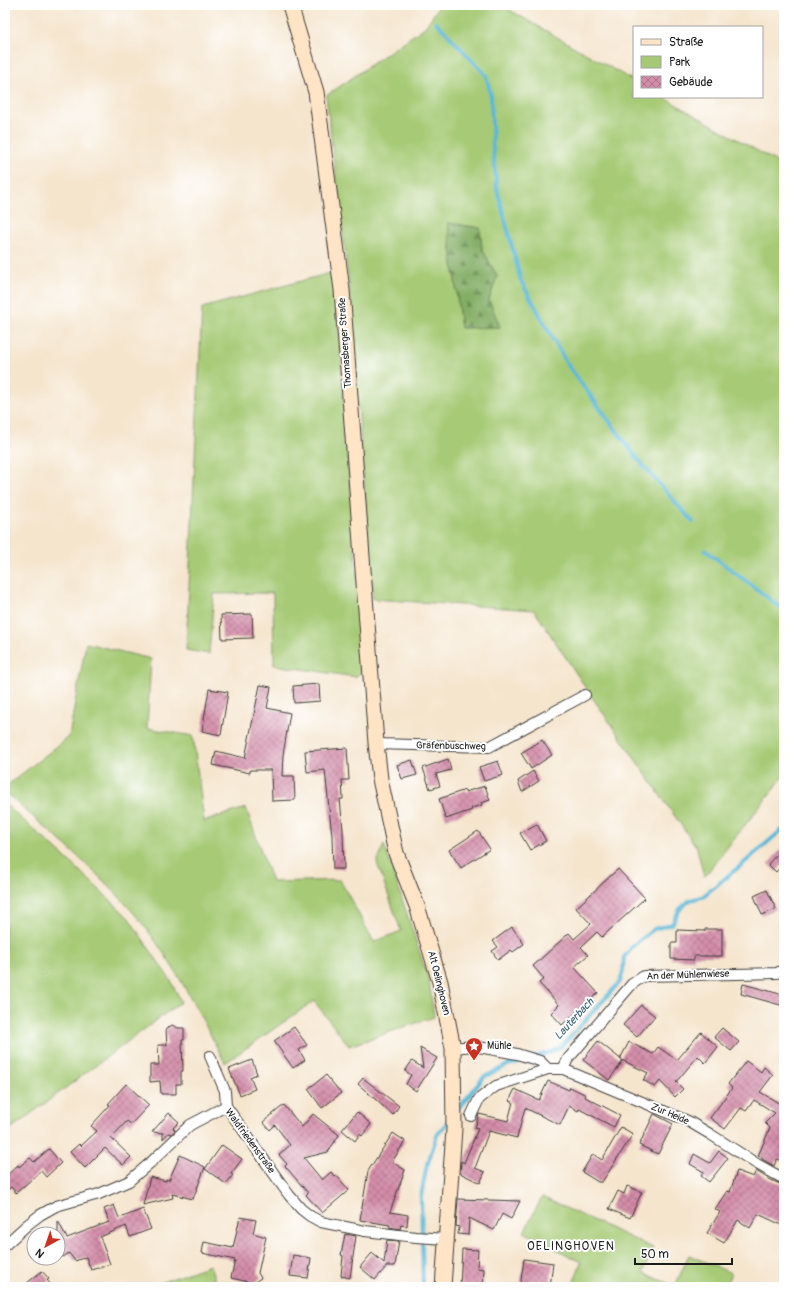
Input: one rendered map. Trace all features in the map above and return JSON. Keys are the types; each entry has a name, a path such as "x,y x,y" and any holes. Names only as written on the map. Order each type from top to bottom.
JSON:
{"main road":[{"name":"Thomasberger Straße","path":"290,5 316,92 342,290 372,686"},
{"name":"Alt Oelinghoven","path":"372,686 380,779 396,853 417,906 440,982 454,1048 454,1129 439,1238 443,1287"}],"street":[{"name":"Gräfenbuschweg","path":"376,744 489,747 585,695"},
{"name":"An der Mühlenwiese","path":"563,1069 568,1059 632,984 644,976 777,973 784,969"},
{"path":"454,1048 473,1046 517,1054 540,1061 548,1069"},
{"path":"210,1056 225,1091 226,1106"},
{"name":"Zur Heide","path":"471,1116 479,1099 496,1086 548,1069 563,1069 688,1121 757,1164 784,1178"},
{"name":"Waldfriedenstraße","path":"5,1245 27,1224 56,1206 99,1194 129,1181 190,1125 226,1106 289,1195 300,1209 310,1216 321,1222 365,1231 439,1238"}],"green space":[{"path":"440,5 501,5 633,80 633,98 665,98 784,166 784,776 704,877 697,848 592,697 534,610 373,599 348,275 326,96 425,27","holes":["448,223 480,228 482,249 497,276 489,300 500,327 461,328"]},
{"path":"448,223 480,228 482,249 497,276 489,300 500,327 461,328"},
{"path":"334,272 364,669 356,677 274,665 273,593 214,594 209,654 186,650 202,308"},
{"path":"86,643 151,659 147,728 193,736 204,821 246,808 272,882 340,880 374,942 401,931 377,863 384,844 429,981 434,1017 349,1046 314,1001 225,1063 180,979 139,919 123,901 66,845 5,792 5,787 69,736"},
{"path":"5,804 67,859 128,917 171,981 181,1002 5,1133"},
{"path":"542,1197 653,1248 643,1273 675,1286 689,1255 731,1273 725,1287 572,1287 581,1262 524,1232"},
{"path":"210,1265 217,1287 148,1287"}],"building":[{"path":"252,614 253,638 222,639 221,615"},
{"path":"319,684 320,701 294,703 293,686"},
{"path":"260,685 271,687 267,708 290,713 283,755 282,776 294,776 295,800 272,801 271,770 250,770 250,773 213,765 216,751 245,758"},
{"path":"209,689 228,692 221,735 202,731"},
{"path":"542,740 552,755 531,769 521,753"},
{"path":"347,748 349,780 342,780 343,799 340,799 343,830 344,869 333,869 332,836 325,770 307,772 305,751"},
{"path":"448,759 451,770 436,774 440,786 430,789 423,768"},
{"path":"412,760 417,775 402,779 397,765"},
{"path":"498,761 503,775 484,781 479,767"},
{"path":"533,771 539,781 522,792 518,781"},
{"path":"485,786 490,800 481,803 482,805 471,808 472,810 446,819 439,799 465,790 465,792"},
{"path":"537,824 546,841 530,850 520,833"},
{"path":"478,831 490,849 461,868 449,850"},
{"path":"784,846 784,863 776,872 768,864"},
{"path":"618,869 645,898 602,937 597,932 581,947 588,955 574,967 598,993 562,1025 551,1013 559,1005 539,983 544,979 533,966 569,933 574,939 591,924 576,908"},
{"path":"767,890 776,909 762,915 754,896"},
{"path":"512,927 524,944 513,952 511,950 498,960 492,951 498,947 493,941"},
{"path":"705,929 722,929 722,956 694,956 694,960 671,959 671,943 677,943 677,930 705,931"},
{"path":"743,984 784,995 784,1006 741,994"},
{"path":"641,1005 655,1016 637,1037 623,1025"},
{"path":"172,1025 178,1028 184,1028 184,1040 182,1040 183,1071 181,1071 181,1084 176,1084 176,1094 161,1094 160,1081 150,1082 150,1065 159,1065 158,1045 167,1045 166,1029"},
{"path":"294,1027 307,1045 299,1050 305,1060 293,1068 274,1041"},
{"path":"722,1028 739,1042 731,1051 714,1037"},
{"path":"701,1032 718,1047 705,1063 698,1056 676,1082 683,1089 675,1097 660,1081 655,1087 643,1080 648,1073 620,1059 629,1042 653,1054 658,1047 677,1060"},
{"path":"598,1041 623,1061 609,1080 583,1060"},
{"path":"420,1048 437,1058 416,1091 406,1084 411,1075 405,1071 412,1061 423,1068"},
{"path":"252,1060 257,1074 250,1077 255,1089 240,1095 229,1069"},
{"path":"746,1061 761,1072 764,1067 773,1075 760,1092 782,1105 784,1103 784,1162 777,1159 774,1166 762,1159 762,1157 758,1156 770,1128 765,1123 775,1113 754,1100 746,1111 741,1108 725,1129 710,1118 732,1088 728,1084"},
{"path":"326,1075 341,1093 322,1108 308,1089"},
{"path":"363,1078 399,1106 393,1115 358,1084"},
{"path":"548,1081 569,1090 570,1087 586,1095 585,1097 620,1115 614,1127 579,1109 578,1111 569,1106 560,1125 525,1108 517,1138 489,1131 475,1168 485,1172 480,1183 460,1173 461,1161 464,1163 478,1129 475,1128 479,1114 508,1121 513,1102 509,1101 515,1089 539,1100"},
{"path":"126,1084 149,1105 131,1124 127,1121 111,1138 131,1157 123,1165 105,1148 85,1168 70,1152 79,1144 81,1146 97,1131 91,1126"},
{"path":"284,1105 302,1127 313,1114 339,1135 328,1152 304,1158 322,1180 331,1172 335,1176 336,1175 349,1190 322,1213 306,1195 308,1193 285,1166 287,1164 279,1155 290,1145 275,1125 270,1130 263,1122"},
{"path":"357,1112 371,1124 362,1136 360,1134 355,1141 342,1130"},
{"path":"169,1113 179,1122 173,1128 175,1130 172,1134 168,1133 163,1139 163,1133 152,1132"},
{"path":"654,1114 673,1124 658,1154 639,1145"},
{"path":"621,1127 633,1134 602,1182 598,1182 582,1172 593,1154 602,1160"},
{"path":"393,1133 405,1141 392,1162 405,1170 390,1212 408,1215 407,1226 401,1225 400,1229 389,1227 390,1225 360,1220 368,1171"},
{"path":"222,1145 242,1159 226,1184 205,1169"},
{"path":"49,1149 61,1163 46,1177 41,1171 16,1193 11,1187 5,1192 5,1177 18,1165 19,1167 30,1158 34,1162"},
{"path":"719,1151 728,1158 709,1182 701,1176 704,1172 690,1164 694,1154 710,1163"},
{"path":"180,1155 205,1167 193,1199 172,1194 173,1198 143,1205 150,1177 166,1181 166,1179 169,1180"},
{"path":"737,1171 753,1177 756,1171 784,1186 784,1226 758,1214 750,1228 738,1220 724,1243 707,1233 720,1212 715,1209 727,1191 730,1192"},
{"path":"627,1186 642,1192 630,1218 609,1209 618,1191 624,1194"},
{"path":"458,1199 520,1201 511,1219 502,1214 494,1230 469,1218 468,1235 458,1234 459,1227 456,1226"},
{"path":"114,1205 119,1218 143,1209 151,1229 130,1237 126,1226 100,1237 110,1264 91,1270 86,1257 75,1261 69,1253 66,1255 66,1236 67,1238 109,1222 104,1209"},
{"path":"240,1217 256,1220 253,1233 266,1237 258,1273 261,1278 253,1283 231,1278 235,1260 202,1253 204,1242 233,1248"},
{"path":"345,1234 356,1236 350,1278 341,1276 343,1256 341,1255"},
{"path":"387,1240 399,1241 395,1266 387,1266 375,1280 360,1267 372,1253 384,1263"},
{"path":"462,1249 478,1250 477,1268 484,1269 483,1287 460,1287"},
{"path":"293,1255 311,1258 308,1278 290,1276"},
{"path":"524,1259 553,1263 550,1287 520,1287"},
{"path":"42,1271 49,1279 47,1280 53,1287 22,1287"}],"waterway":[{"path":"436,22 486,75 491,96 493,151 497,189 521,281 567,364 639,461 693,522"},
{"path":"705,550 784,610"},
{"name":"Lauterbach","path":"535,1057 551,1052 562,1046 620,982 623,971 624,957 635,944 654,929 672,924 680,909 690,900 702,897 784,828"},
{"name":"Lauterbach","path":"458,1109 484,1077 508,1065 527,1060"},
{"name":"Lauterbach","path":"423,1287 421,1197 426,1169 437,1135 450,1119"}],"place":[{"name":"Mühle","path":"474,1061"}],"district":[{"name":"OELINGHOVEN","path":"571,1246"}]}
